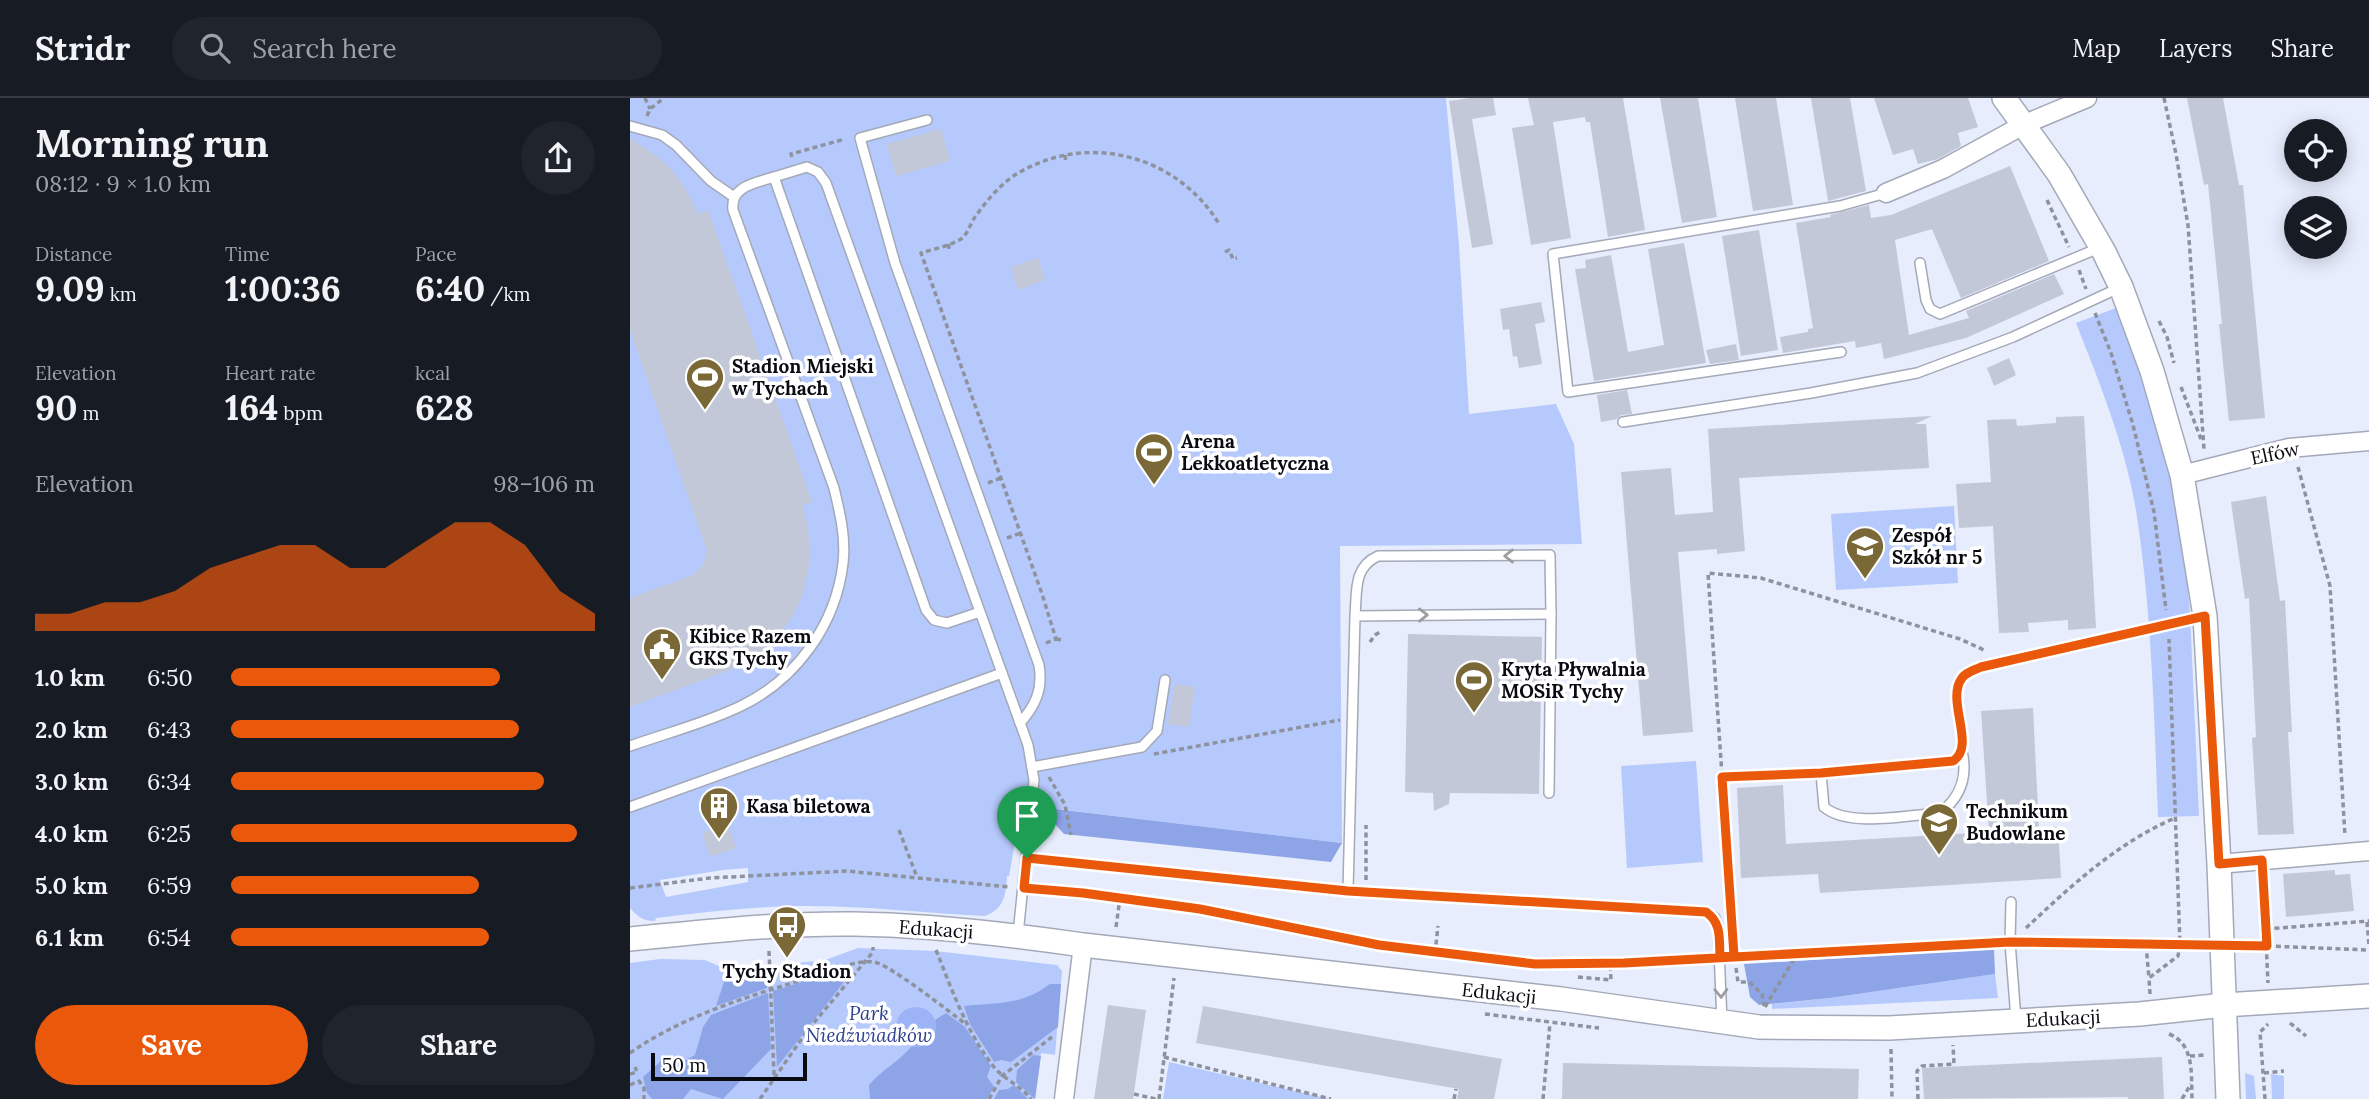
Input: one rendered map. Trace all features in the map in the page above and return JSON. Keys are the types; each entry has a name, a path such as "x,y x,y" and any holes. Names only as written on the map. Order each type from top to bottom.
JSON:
{"street":[{"path":"2004,98 2065,184 2121,287 2152,371 2182,475 2205,616 2219,864 2228,1099"},
{"path":"1886,193 1943,169 2025,124 2087,98"},
{"name":"Elfów","path":"2182,475 2289,448 2369,441"},
{"path":"2219,864 2369,851"},
{"name":"Edukacji","path":"630,939 723,930 853,924 1018,936 1083,946 1561,999 1759,1027 1889,1028 2152,1013 2224,1005 2369,996"},
{"path":"1064,1099 1083,946"}],"lane":[{"path":"927,120 860,138 895,263 1039,665 1042,681 1039,696 1020,723"},
{"path":"630,126 662,135 676,145 711,181 734,197"},
{"path":"630,746 741,706 773,688 799,664 820,633 836,597 843,562 842,524 834,488 733,210 734,197 747,186 807,167 818,172 826,183 1028,746 1034,780 1018,936"},
{"path":"774,177 926,610 934,621 947,623 980,612"},
{"path":"1841,352 1568,392 1553,254 1840,206 1886,193"},
{"path":"1920,263 1926,300 1930,309 1940,314 2101,247"},
{"path":"1623,422 1811,393 1917,373 2013,337 2121,287"},
{"path":"1348,891 1355,616 1360,571 1366,561 1378,556 1550,555 1549,793"},
{"path":"1355,616 1550,614"},
{"path":"1962,751 1953,761 1821,773 1824,807 1830,812 1849,818 1940,813 1959,795 1965,765 1958,711 1960,680 1965,675 1981,667 2205,616"},
{"path":"630,807 1002,673"},
{"path":"1032,767 1142,747 1157,731 1165,680"},
{"path":"1027,858 1348,891 1706,912 1715,918 1720,957 1722,1022"},
{"path":"2011,902 2010,942 2017,1021"}],"path":[{"path":"645,98 650,109 664,98"},
{"path":"796,152 856,136 860,138"},
{"path":"913,256 961,239 995,191 1019,172 1055,157 1081,152 1113,153 1148,162 1192,189 1219,224"},
{"path":"1065,155 1066,163"},
{"path":"2046,197 2111,353 2133,425 2154,512 2168,625 2180,945 2178,956 2148,978"},
{"path":"948,244 950,252"},
{"path":"1225,251 1230,250 1233,259 1237,258"},
{"path":"920,253 980,426 1016,515 1019,533 1033,573 1044,593 1055,639 1063,640"},
{"path":"959,391 968,388"},
{"path":"973,403 980,401"},
{"path":"2297,461 2330,586 2346,853"},
{"path":"1732,929 1708,573 1762,578 1960,639 2008,661"},
{"path":"1370,642 1375,635 1383,631"},
{"path":"1153,754 1352,718"},
{"path":"1722,777 1821,773"},
{"path":"1048,774 1065,805 1071,835"},
{"path":"2010,942 2091,868 2122,846 2175,818"},
{"path":"1365,892 1367,823"},
{"path":"900,830 917,877"},
{"path":"2262,860 2267,946"},
{"path":"630,888 767,873 847,871 1083,893 1200,909 1379,945 1543,964 1610,963 2010,942 2369,947 2368,921 2266,929"},
{"path":"1435,953 1438,926"},
{"path":"760,1099 807,1031 873,951 874,942"},
{"path":"2146,944 2152,1013"},
{"path":"936,948 967,1025 1002,1076 1031,1099"},
{"path":"769,951 775,1076"},
{"path":"1734,956 1738,982 1749,982 1762,994 1764,1009 1797,953"},
{"path":"630,1053 713,1010 770,990 873,962 883,965 967,1025"},
{"path":"1571,977 1611,980 1610,963"},
{"path":"1543,964 1545,975"},
{"path":"1134,1094 1158,1099 1174,976"},
{"path":"1474,1013 1529,1020"},
{"path":"989,1099 1002,1076 1073,1021"},
{"path":"2289,1021 2306,1036"},
{"path":"1544,1099 1550,1023"},
{"path":"2265,1099 2260,1032 2269,1023"},
{"path":"1918,1099 1917,1071 1922,1066 1954,1064 1953,1043"},
{"path":"1891,1045 1892,1099"},
{"path":"1164,1057 1331,1099"},
{"path":"630,1074 637,1072 635,1067"},
{"path":"2264,1073 2284,1071"},
{"path":"630,1084 639,1081 644,1088 644,1099"},
{"path":"2182,1099 2186,1088 2192,1084"},
{"path":"1454,1099 1456,1089"}],"green space":[{"path":"630,98 1446,98 1459,245 1469,414 1556,404 1574,444 1582,544 1340,546 1342,843 1056,809 1054,823 1019,819 1003,900 985,916 851,907 788,906 656,918 655,921 641,918 630,908","holes":["748,868 748,882 666,897 660,880"]},
{"path":"2116,308 2147,393 2170,478 2185,561 2190,612 2199,816 2158,817 2149,625 2136,510 2119,438 2076,323"},
{"path":"1954,506 1958,583 1836,590 1831,514"},
{"path":"1696,761 1703,862 1627,868 1621,766"},
{"name":"Park Niedźwiadków","path":"858,948 935,951 1057,965 1062,971 1055,1055 1041,1053 1035,1099 630,1099 630,963 660,959 705,960 728,970 825,960"},
{"path":"1995,974 1998,998 1772,1009 1772,1004"},
{"path":"1169,1062 1330,1099 1163,1099"},
{"path":"2245,1073 2254,1076 2256,1099 2246,1099"},
{"path":"2271,1074 2284,1076 2284,1099 2272,1099"}],"shaded area":[{"path":"1055,809 1342,843 1331,862 1064,834 1054,823"},
{"path":"1994,949 1995,974 1830,998 1759,1005 1750,997 1744,964"},
{"path":"767,965 767,988 716,1006 728,970"},
{"path":"847,968 851,973 777,1067 773,991"},
{"path":"1050,984 1061,984 1058,1027 1011,1062 994,1062 970,1024 964,1006 1020,999"},
{"path":"768,993 771,1049 723,1099 691,1089 683,1099 652,1099 647,1093 643,1077 661,1061 684,1061 695,1055 703,1027 711,1015"},
{"path":"916,1007 924,1008 930,1013 935,1019 935,1035 930,1041 924,1046 916,1047 908,1046 902,1041 897,1035 896,1027 897,1019 902,1013 908,1008"},
{"path":"946,1013 965,1027 991,1066 987,1077 994,1087 987,1099 870,1099 869,1085 911,1047 927,1044 935,1032 935,1020"},
{"path":"1033,1055 1041,1056 1035,1099 1016,1082 1017,1070"},
{"path":"1014,1085 1028,1099 994,1099 999,1090"}],"building":[{"path":"1493,98 1496,115 1472,119 1493,244 1472,248 1449,101"},
{"path":"1528,98 1623,98 1645,230 1608,237 1590,122 1586,122 1585,117 1553,122 1571,238 1531,245 1512,128 1534,125"},
{"path":"1660,98 1698,98 1717,217 1682,223"},
{"path":"1735,98 1776,98 1793,205 1753,211"},
{"path":"1811,98 1850,98 1866,191 1828,201"},
{"path":"1874,98 1968,98 1978,127 1958,133 1961,146 1938,159 1918,164 1913,149 1893,155"},
{"path":"2187,98 2223,98 2239,185 2243,185 2265,418 2229,421 2208,184 2204,185"},
{"path":"941,129 950,161 896,176 887,144"},
{"name":"Stadion Miejski w Tychach","path":"630,138 659,158 675,174 698,214 708,210 812,502 802,505 808,527 808,573 802,596 779,635 762,652 743,665 630,707 630,598 693,575 703,565 707,551 630,330"},
{"path":"2010,166 2049,261 1961,298 1932,229 1895,240 1909,335 1969,318 1966,311 2054,274 2064,294 1966,338 1884,359 1881,343 1856,348 1855,341 1783,353 1780,337 1808,332 1808,329 1813,328 1796,223 1831,217 1830,215 1869,205 1871,218 1891,215"},
{"path":"1759,230 1778,350 1741,356 1722,236"},
{"path":"1684,243 1706,363 1594,381 1575,269 1586,268 1585,260 1611,255 1628,352 1664,345 1648,249"},
{"path":"1038,258 1045,280 1018,290 1011,267"},
{"path":"1541,302 1545,322 1535,324 1542,364 1519,368 1517,356 1513,357 1509,329 1503,330 1500,309"},
{"path":"1736,344 1739,360 1710,364 1706,350"},
{"path":"2009,358 2016,375 1994,386 1987,368"},
{"path":"1627,390 1632,414 1601,422 1597,395"},
{"path":"1932,416 1915,424 1926,424 1929,468 1739,478 1745,551 1717,554 1717,549 1678,552 1693,732 1643,736 1621,472 1671,468 1675,515 1713,512 1708,429"},
{"path":"2084,416 2096,628 2068,630 2068,620 2028,623 2029,632 1999,633 1993,526 1959,528 1956,484 1991,482 1987,420 2016,419 2017,426 2056,423 2056,417"},
{"path":"2266,496 2280,601 2285,600 2294,834 2258,835 2252,738 2256,737 2249,598 2245,599 2231,502"},
{"name":"Kryta Pływalnia MOSiR Tychy","path":"1408,634 1542,637 1539,794 1450,793 1449,804 1434,811 1433,793 1405,792"},
{"path":"1175,684 1195,687 1189,727 1168,724"},
{"path":"2033,708 2039,829 2058,827 2061,878 1820,893 1818,874 1741,878 1737,788 1783,785 1786,844 1989,832 1981,711"},
{"name":"Kasa biletowa","path":"728,823 736,848 710,857 702,833"},
{"path":"2335,870 2335,875 2350,874 2354,911 2286,917 2283,874"},
{"path":"1108,1005 1146,1010 1133,1099 1094,1099"},
{"path":"1203,1006 1502,1059 1494,1099 1457,1099 1459,1089 1196,1043"},
{"path":"2162,1057 2164,1099 1924,1099 1922,1068"},
{"path":"1563,1063 1859,1069 1858,1099 1562,1099"}],"place":[{"name":"Stadion Miejski w Tychach","path":"705,411"},
{"name":"Arena Lekkoatletyczna","path":"1154,486"},
{"name":"Zespół Szkół nr 5","path":"1865,580"},
{"name":"Kibice Razem GKS Tychy","path":"662,681"},
{"name":"Kryta Pływalnia MOSiR Tychy","path":"1474,714"},
{"name":"Kasa biletowa","path":"719,840"},
{"name":"Technikum Budowlane","path":"1939,856"},
{"name":"Tychy Stadion","path":"787,959"}],"route":[{"path":"2205,616 2219,864 2262,860 2267,946 2010,942 1624,963 1535,964 1379,945 1200,909 1024,888 1027,858 1348,891 1706,912 1715,918 1718,926 1720,957 1734,956 1722,777 1821,773 1953,761 1962,751 1958,688 1965,675 1981,667 2205,616"}]}
